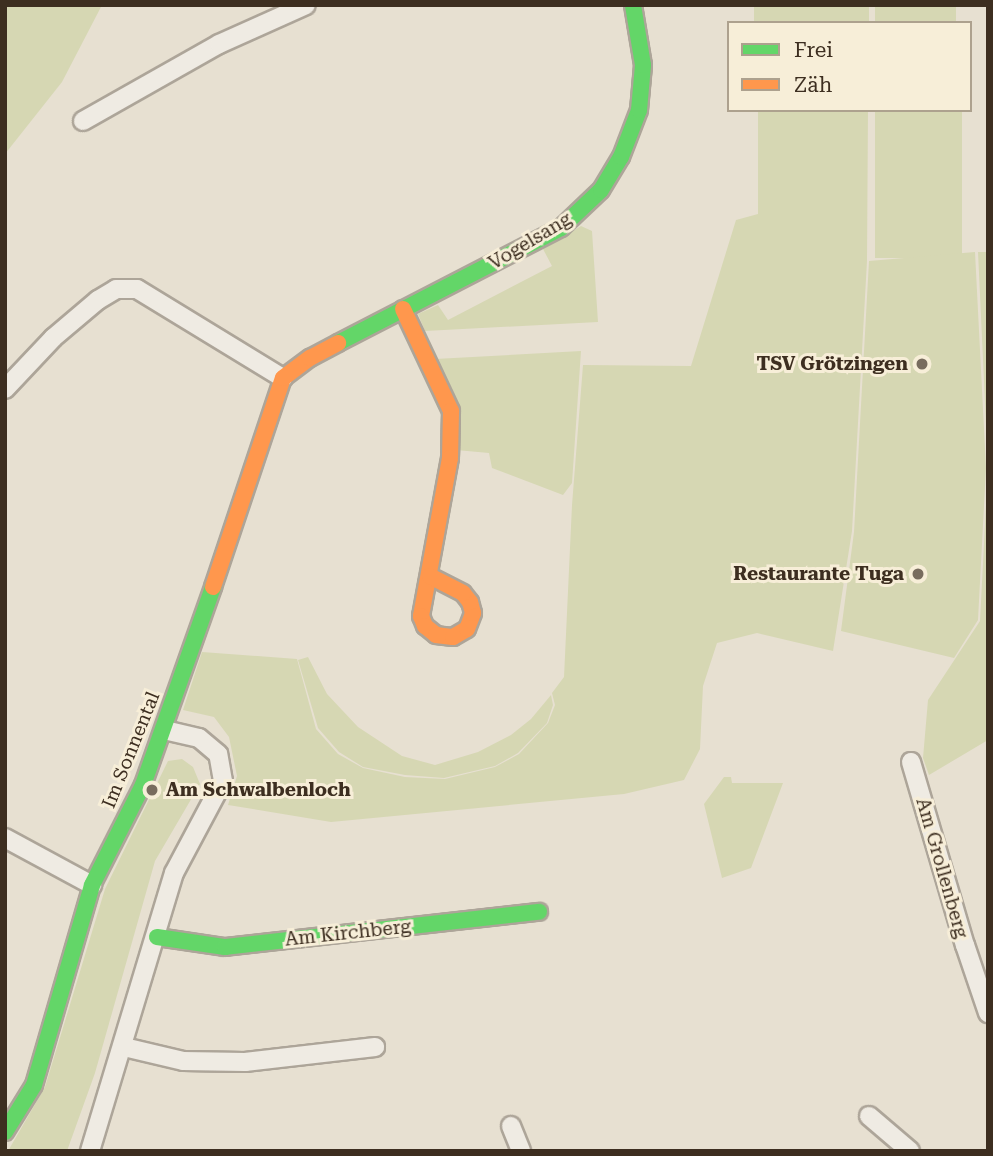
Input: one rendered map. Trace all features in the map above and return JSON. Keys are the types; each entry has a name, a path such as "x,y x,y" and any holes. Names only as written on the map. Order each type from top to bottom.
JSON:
{"street":[{"path":"83,121 219,44 306,5"},
{"name":"Vogelsang","path":"283,378 310,358 561,228 601,190 621,156 639,110 643,65 633,5"},
{"path":"5,389 53,338 98,300 116,289 137,289 283,378"},
{"path":"403,310 451,411 450,458 430,576"},
{"name":"Im Sonnental","path":"5,1132 34,1085 92,885 143,785 165,730 283,378"},
{"path":"90,1151 124,1047 174,873 223,781 218,754 199,738 165,730"},
{"name":"Am Grollenberg","path":"911,762 988,1013"},
{"path":"5,838 92,885"},
{"name":"Am Kirchberg","path":"157,937 225,947 538,912"},
{"path":"124,1047 183,1061 245,1062 375,1047"},
{"path":"869,1116 910,1151"},
{"path":"511,1126 521,1151"}],"green space":[{"path":"5,5 102,5 62,82 5,154"},
{"path":"754,5 869,5 869,21 754,21"},
{"path":"875,5 956,5 956,21 875,21"},
{"path":"758,112 868,112 867,261 852,531 833,651 757,633 717,643 703,686 700,749 684,780 624,794 331,822 228,805 237,776 229,737 214,717 183,710 202,652 297,659 316,729 338,754 363,768 405,777 445,779 495,767 519,754 548,723 555,705 552,693 564,677 572,505 583,365 691,366 736,220 758,214"},
{"path":"875,112 962,112 962,258 875,258"},
{"path":"581,226 592,231 598,322 425,331 418,314 438,305 448,320 552,266 543,249"},
{"name":"TSV Grötzingen","path":"975,252 986,468 978,620 954,658 841,631 854,532 869,261"},
{"path":"978,252 988,252 988,467"},
{"path":"581,351 572,483 563,495 492,468 489,453 456,450 435,359"},
{"path":"988,467 988,740 929,775 923,758 928,700 980,621"},
{"path":"308,657 327,694 358,727 402,756 435,765 478,752 511,735 531,719 551,695 553,705 547,723 518,753 495,766 444,778 405,775 363,767 339,752 318,728 298,660"},
{"path":"182,759 193,767 200,784 155,861 95,1073 67,1151 8,1151 45,1087 105,889 168,761"},
{"path":"724,777 731,777 732,783 783,783 751,868 722,878 704,804"}],"traffic: fast":[{"path":"338,343 561,228 601,190 621,157 639,110 643,65 633,5"},
{"path":"5,1132 34,1085 92,885 143,785 213,587"},
{"path":"157,937 225,947 539,912"}],"traffic: slow":[{"path":"403,309 451,411 450,458 421,616 425,626 436,635 453,637 467,629 473,613 470,602 463,593 430,576"},
{"path":"213,587 283,378 310,358 338,343"}],"place":[{"name":"TSV Grötzingen","path":"922,364"},
{"name":"Restaurante Tuga","path":"918,574"},
{"name":"Am Schwalbenloch","path":"152,790"}]}
